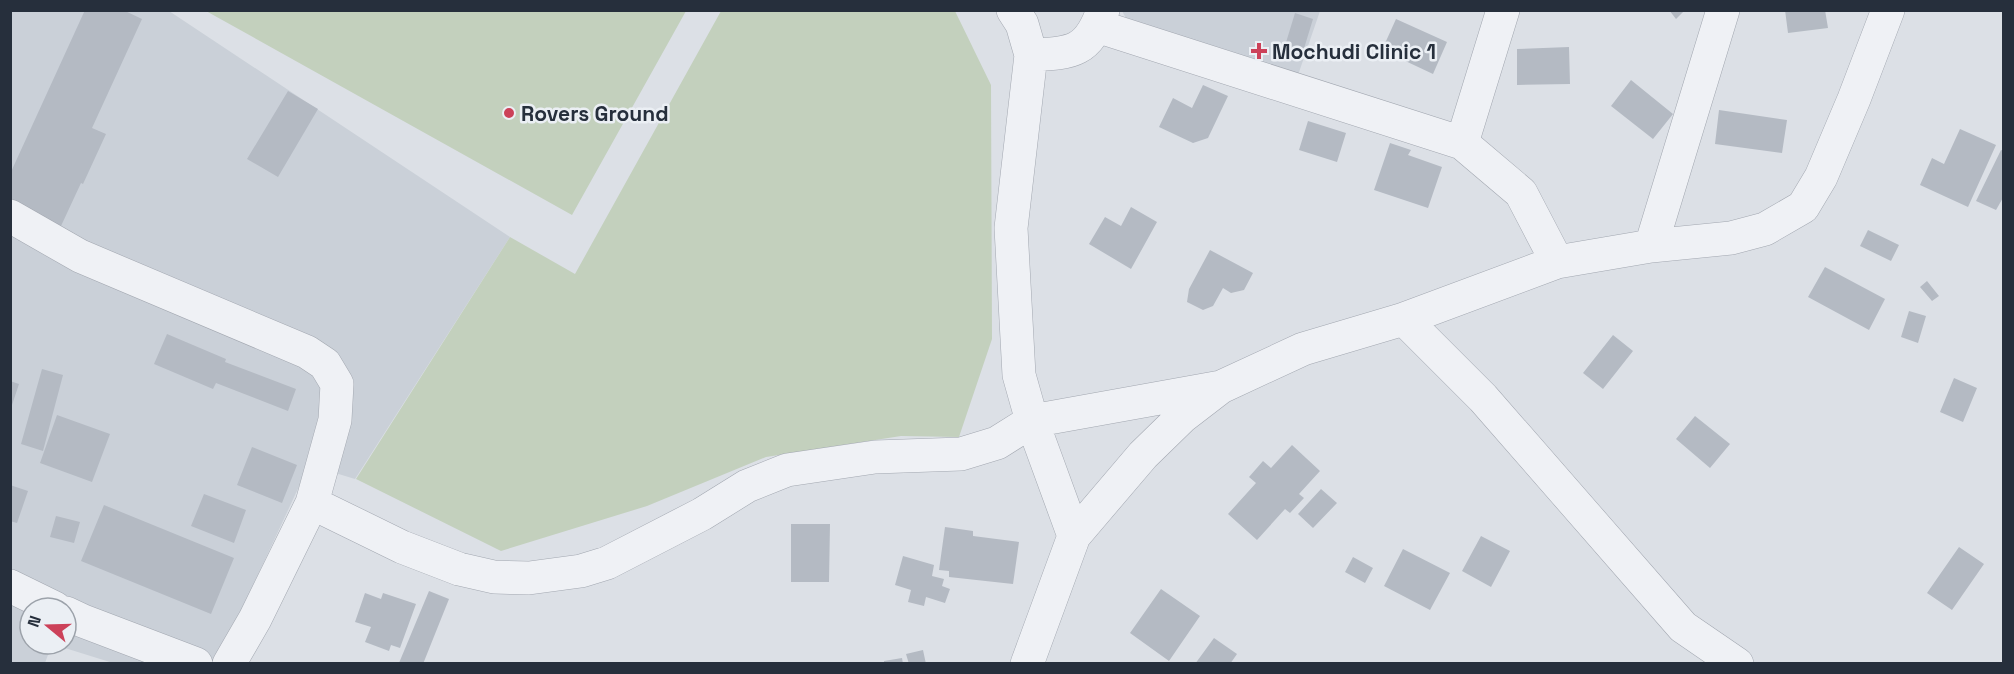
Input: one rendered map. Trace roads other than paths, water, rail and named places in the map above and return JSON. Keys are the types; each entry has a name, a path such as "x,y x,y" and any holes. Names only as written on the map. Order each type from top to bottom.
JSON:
{"street":[{"path":"1013,10 1022,24 1031,55 1011,228 1019,375 1032,421 1074,536"},
{"path":"1462,143 1503,10"},
{"path":"1651,246 1723,10"},
{"path":"1027,663 1074,536 1143,455 1182,417 1221,387 1303,349 1404,320 1557,262 1651,246 1731,238 1765,229 1803,207 1821,177 1888,10"},
{"path":"1031,55 1065,54 1083,45 1100,18 1462,143 1521,193 1557,262"},
{"path":"10,216 80,256 307,352 325,364 337,384 335,420 312,503 255,619 229,663"},
{"path":"1404,320 1483,398 1683,627 1737,663"},
{"path":"312,503 402,547 459,569 494,578 529,578 581,571 607,563 702,514 747,486 787,470 876,457 961,454 997,444 1032,421 1221,387"},
{"path":"10,586 30,596"},
{"path":"78,619 196,663"}],"place":[{"name":"Mochudi Clinic 1","path":"1259,51"},
{"name":"Rovers Ground","path":"509,113"}]}
